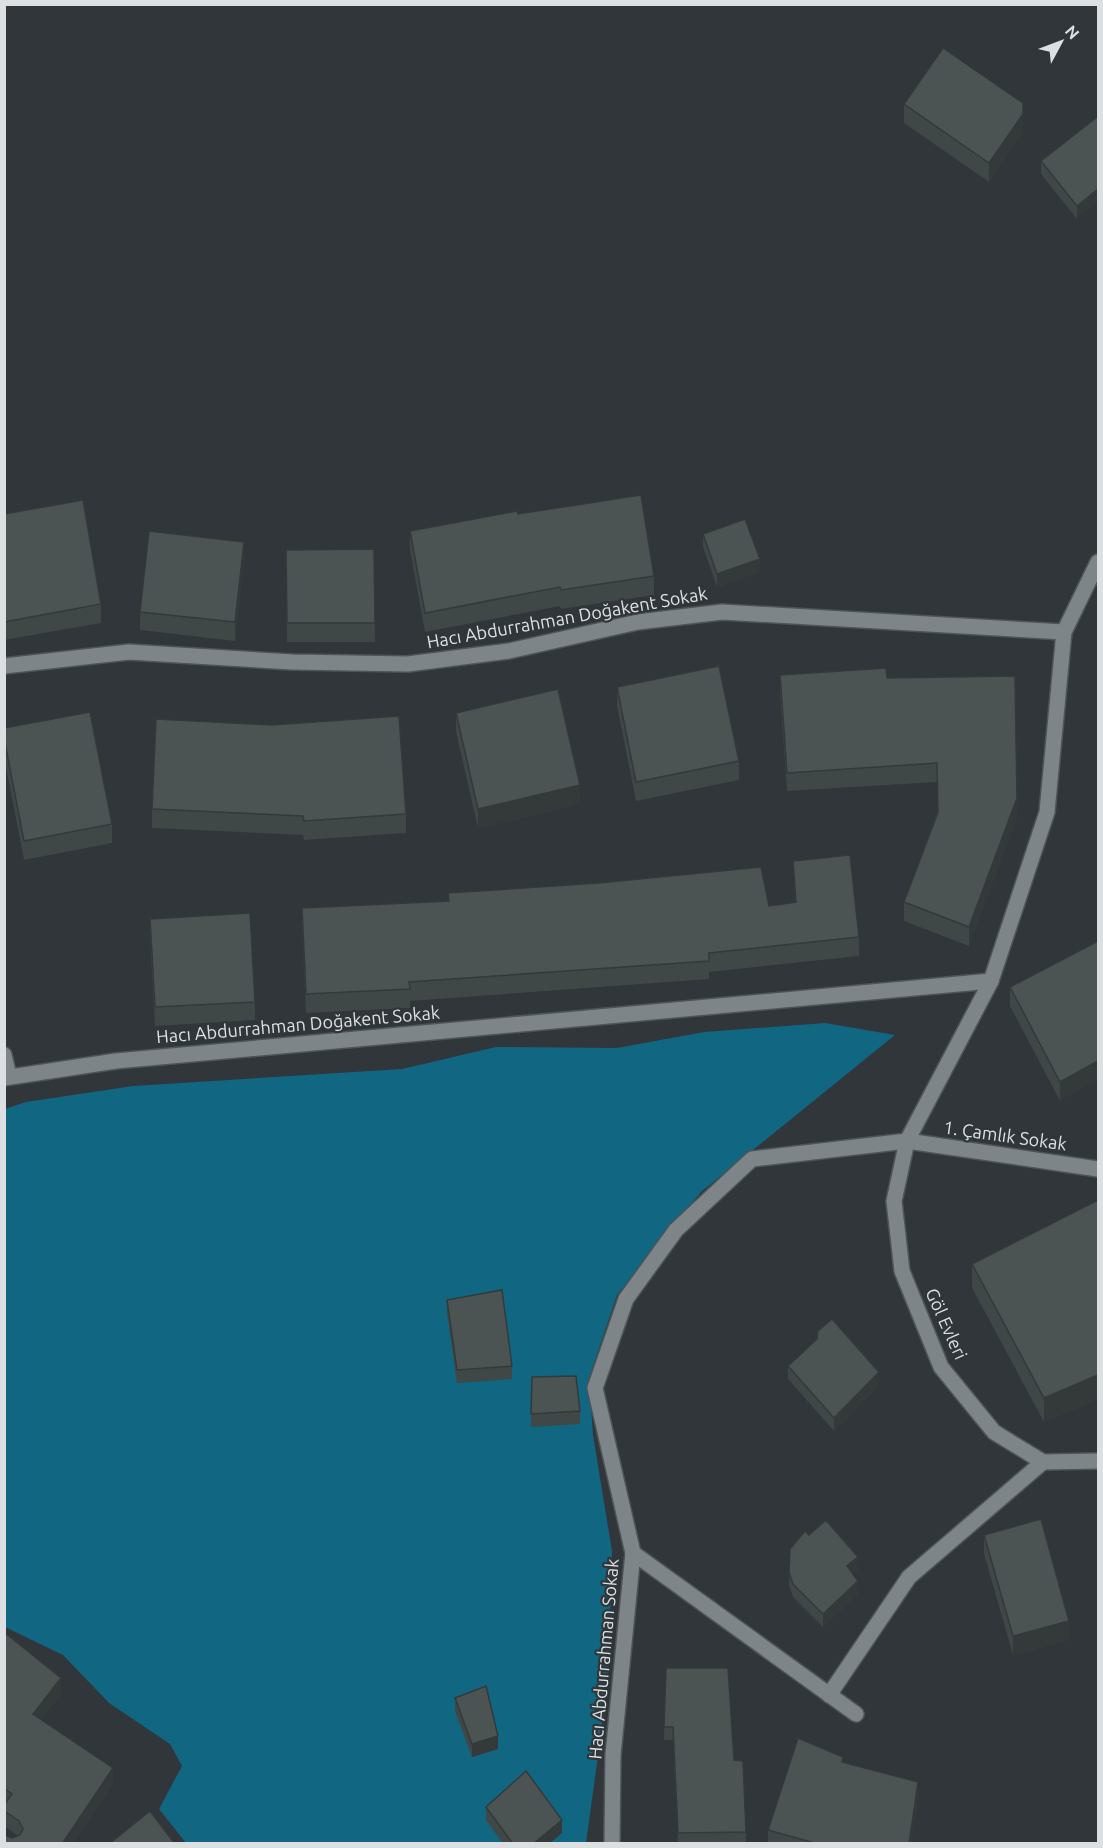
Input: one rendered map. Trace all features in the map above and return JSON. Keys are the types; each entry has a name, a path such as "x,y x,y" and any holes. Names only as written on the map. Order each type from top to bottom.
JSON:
{"street":[{"path":"907,1141 991,981 1047,812 1064,632 1098,562"},
{"name":"Hacı Abdurrahman Doğakent Sokak","path":"4,666 129,652 292,662 408,664 508,651 638,622 722,612 1064,632"},
{"name":"Hacı Abdurrahman Doğakent Sokak","path":"7,1077 116,1061 991,981"},
{"path":"4,1055 7,1077"},
{"name":"1. Çamlık Sokak","path":"907,1141 1098,1169"},
{"name":"Göl Evleri","path":"907,1141 894,1201 902,1271 941,1367 994,1432 1043,1462"},
{"name":"Hacı Abdurrahman Sokak","path":"612,1844 614,1755 633,1553 595,1388 626,1299 676,1230 752,1159 907,1141"},
{"path":"829,1695 909,1577 1043,1462 1098,1461"},
{"path":"633,1553 856,1714"}],"shaded area":[{"path":"825,1023 895,1035 701,1192 617,1295 589,1378 593,1435 612,1551 608,1683 586,1843 186,1843 159,1809 182,1766 170,1744 109,1703 63,1655 5,1627 5,1109 26,1102 133,1086 402,1069 496,1047 617,1048 704,1032"}],"building":[{"path":"943,48 1023,103 1023,114 989,163 904,104"},
{"path":"1097,117 1098,189 1077,206 1041,161"},
{"path":"641,495 654,576 561,590 560,587 425,613 410,531 517,511 518,514"},
{"path":"83,500 101,604 4,622 4,514"},
{"path":"745,519 760,559 717,574 703,534"},
{"path":"149,531 244,542 235,622 140,612"},
{"path":"374,549 375,623 287,623 286,550"},
{"path":"719,666 739,761 636,782 617,687"},
{"path":"886,668 887,678 1015,676 1017,798 969,927 904,902 938,812 937,763 787,773 780,675"},
{"path":"558,689 580,785 478,809 456,713"},
{"path":"90,712 112,824 24,841 4,728"},
{"path":"399,716 406,814 304,821 303,816 152,809 156,719 272,725"},
{"path":"850,855 859,937 709,953 709,961 409,982 410,989 306,994 302,908 449,901 448,893 599,883 761,867 769,906 796,902 793,861"},
{"path":"250,913 255,1002 155,1007 150,919"},
{"path":"1098,941 1098,1061 1060,1082 1010,987"},
{"path":"1098,1200 1098,1375 1044,1398 972,1264"},
{"path":"502,1290 512,1366 457,1370 447,1300"},
{"path":"832,1319 879,1372 834,1418 788,1366 817,1339 818,1331"},
{"path":"576,1376 580,1411 531,1414 532,1377"},
{"path":"1041,1519 1069,1621 1013,1636 984,1535"},
{"path":"826,1520 858,1557 847,1566 858,1581 823,1614 793,1584 789,1572 790,1549 805,1531 809,1535"},
{"path":"4,1632 61,1678 33,1714 113,1768 62,1844 4,1844 4,1834 12,1838 20,1835 23,1829 19,1821 6,1812 4,1813 4,1805 12,1794 4,1788"},
{"path":"666,1668 728,1668 734,1760 743,1761 746,1832 678,1833 673,1727 664,1727"},
{"path":"486,1686 498,1736 472,1744 455,1698"},
{"path":"798,1738 843,1757 842,1762 918,1782 909,1844 818,1844 768,1830"},
{"path":"526,1771 562,1820 533,1844 513,1844 486,1807"},
{"path":"150,1811 175,1844 109,1844"}]}
